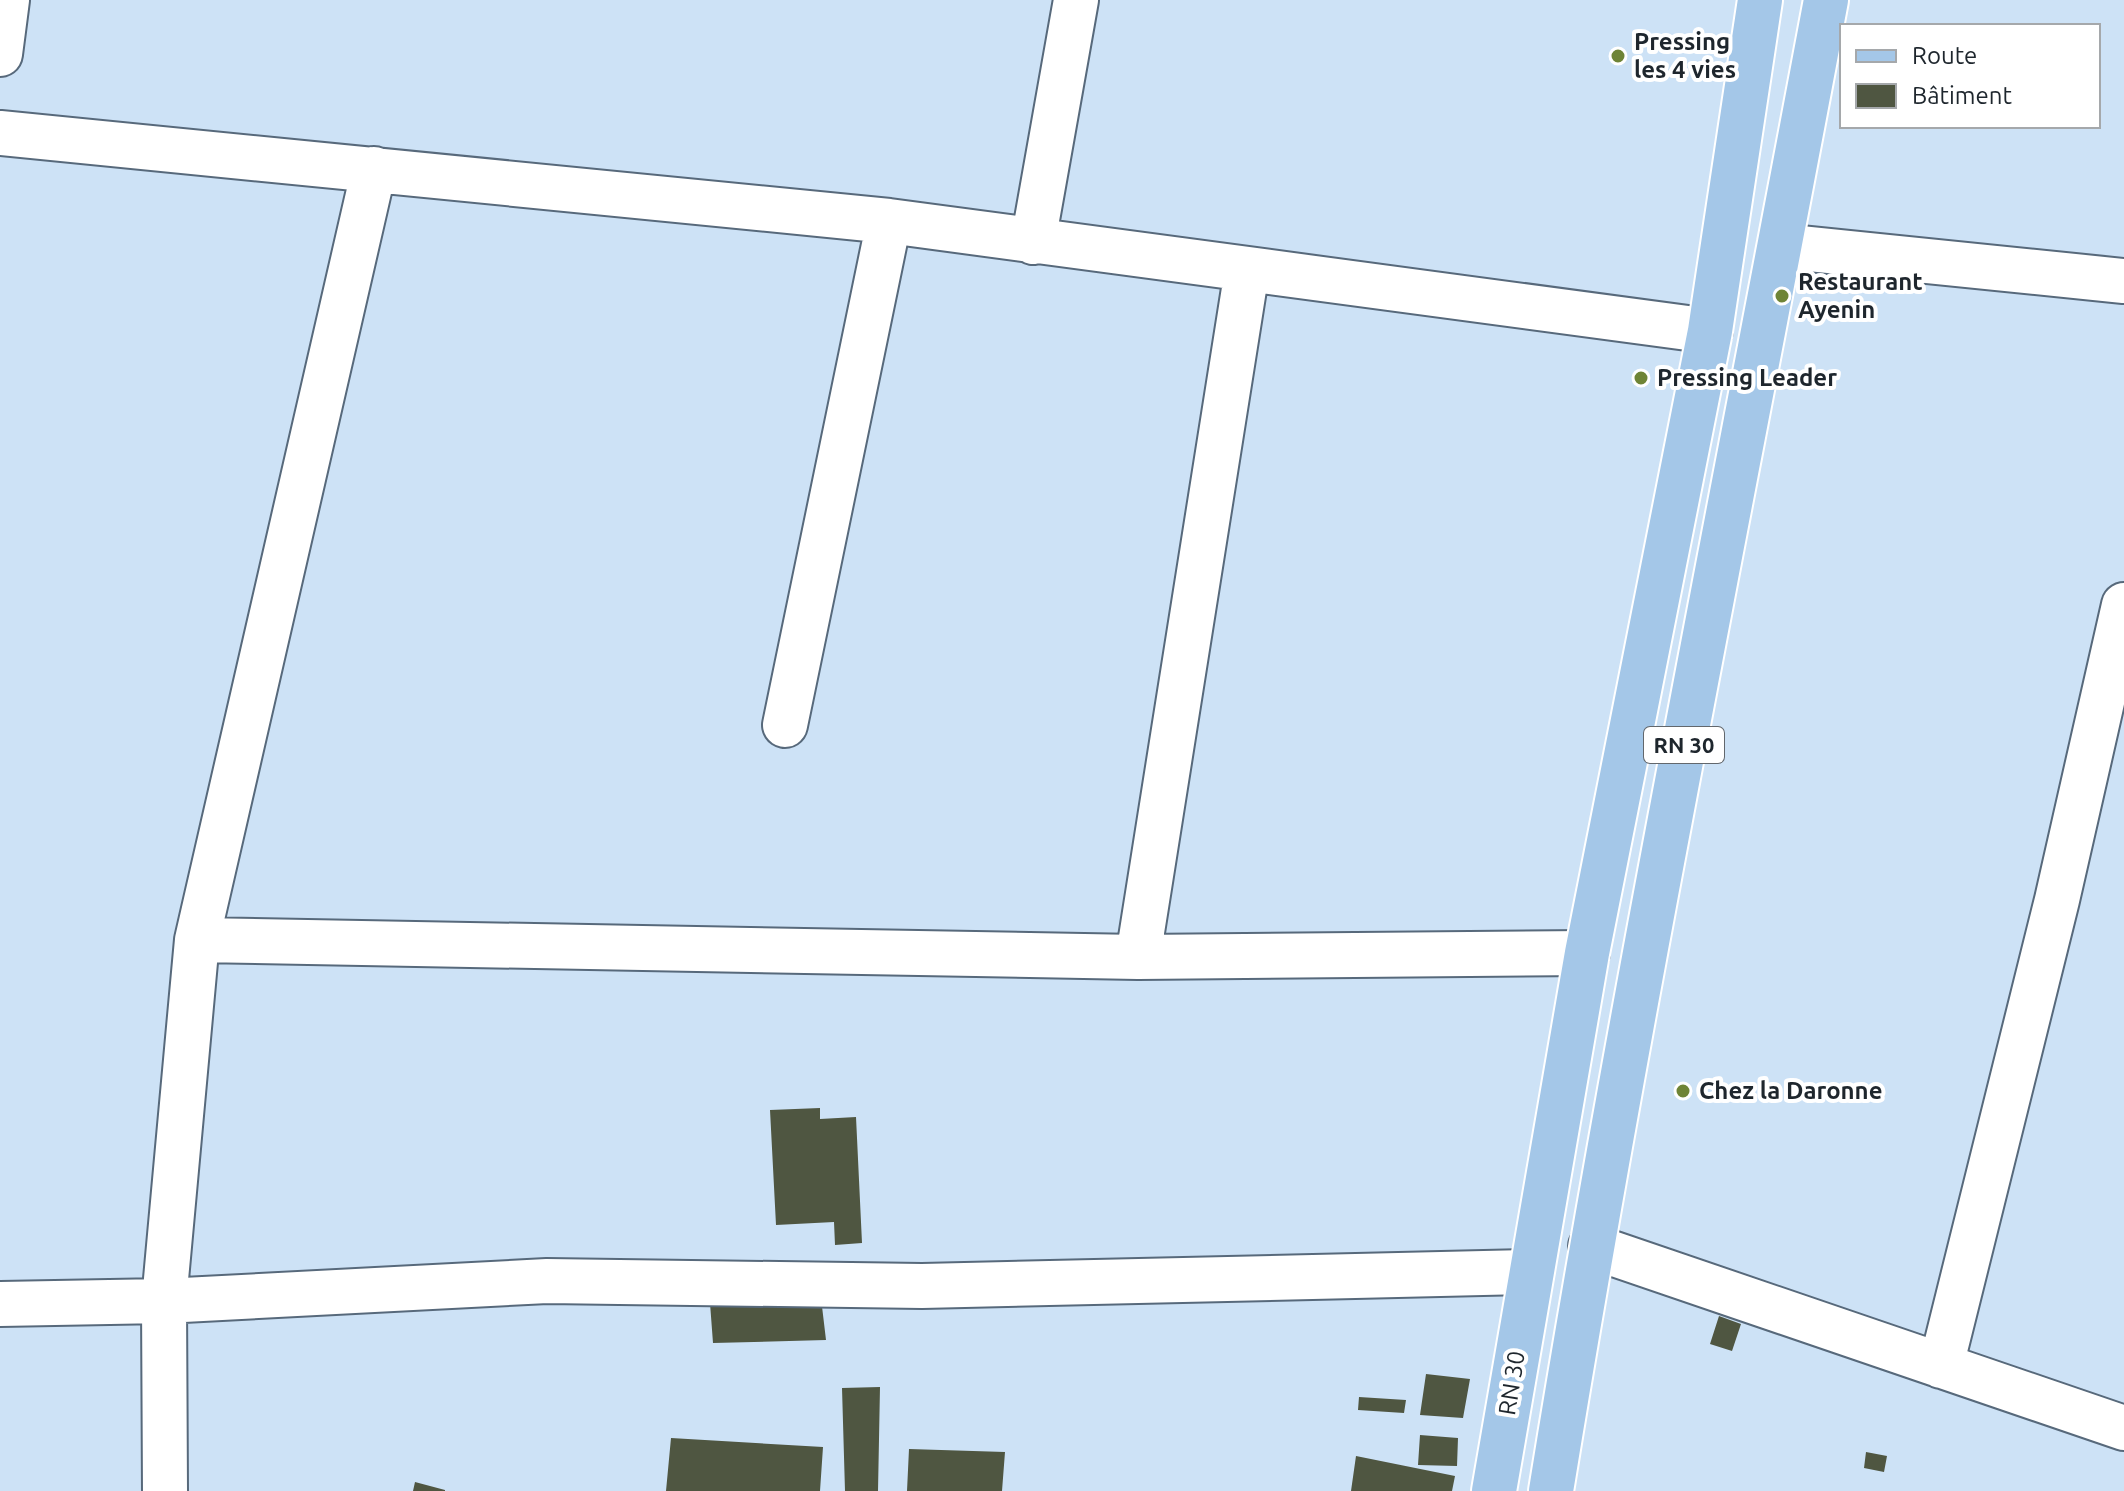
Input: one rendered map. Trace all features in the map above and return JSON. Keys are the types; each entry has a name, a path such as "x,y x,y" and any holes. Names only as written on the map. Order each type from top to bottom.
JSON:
{"main road":[{"name":"RN 30","path":"1494,1491 1587,953 1710,331 1760,0"},
{"name":"RN 30","path":"1551,1491 1591,1246 1826,0"}],"street":[{"path":"0,54 7,0"},
{"path":"1033,242 1076,0"},
{"path":"0,133 889,221 1710,331"},
{"path":"165,1491 164,1301 197,940 374,169"},
{"path":"785,725 889,221"},
{"path":"1780,246 2124,281"},
{"path":"1138,957 1247,270"},
{"path":"1941,1366 2057,900 2124,605"},
{"path":"197,940 1138,957 1587,953"},
{"path":"1591,1246 2124,1428"},
{"path":"0,1304 164,1301 547,1281 922,1286 1530,1272"}],"building":[{"path":"820,1108 820,1119 856,1117 862,1243 835,1245 834,1222 776,1225 770,1110"},
{"path":"821,1298 826,1340 713,1343 710,1303"},
{"path":"1719,1316 1741,1324 1732,1351 1710,1344"},
{"path":"1426,1374 1470,1379 1463,1418 1420,1415"},
{"path":"880,1387 878,1491 845,1491 842,1388"},
{"path":"1359,1397 1406,1400 1404,1413 1358,1410"},
{"path":"1420,1435 1458,1438 1457,1466 1418,1465"},
{"path":"671,1438 823,1447 820,1491 666,1491"},
{"path":"909,1449 1005,1452 1002,1491 907,1491"},
{"path":"1866,1452 1887,1456 1884,1472 1864,1468"},
{"path":"1356,1456 1455,1476 1452,1491 1351,1491"},
{"path":"415,1482 445,1490 445,1491 413,1491"}],"place":[{"name":"Pressing les 4 vies","path":"1618,56"},
{"name":"Restaurant Ayenin","path":"1782,296"},
{"name":"Pressing Leader","path":"1641,378"},
{"name":"Chez la Daronne","path":"1683,1091"}]}
